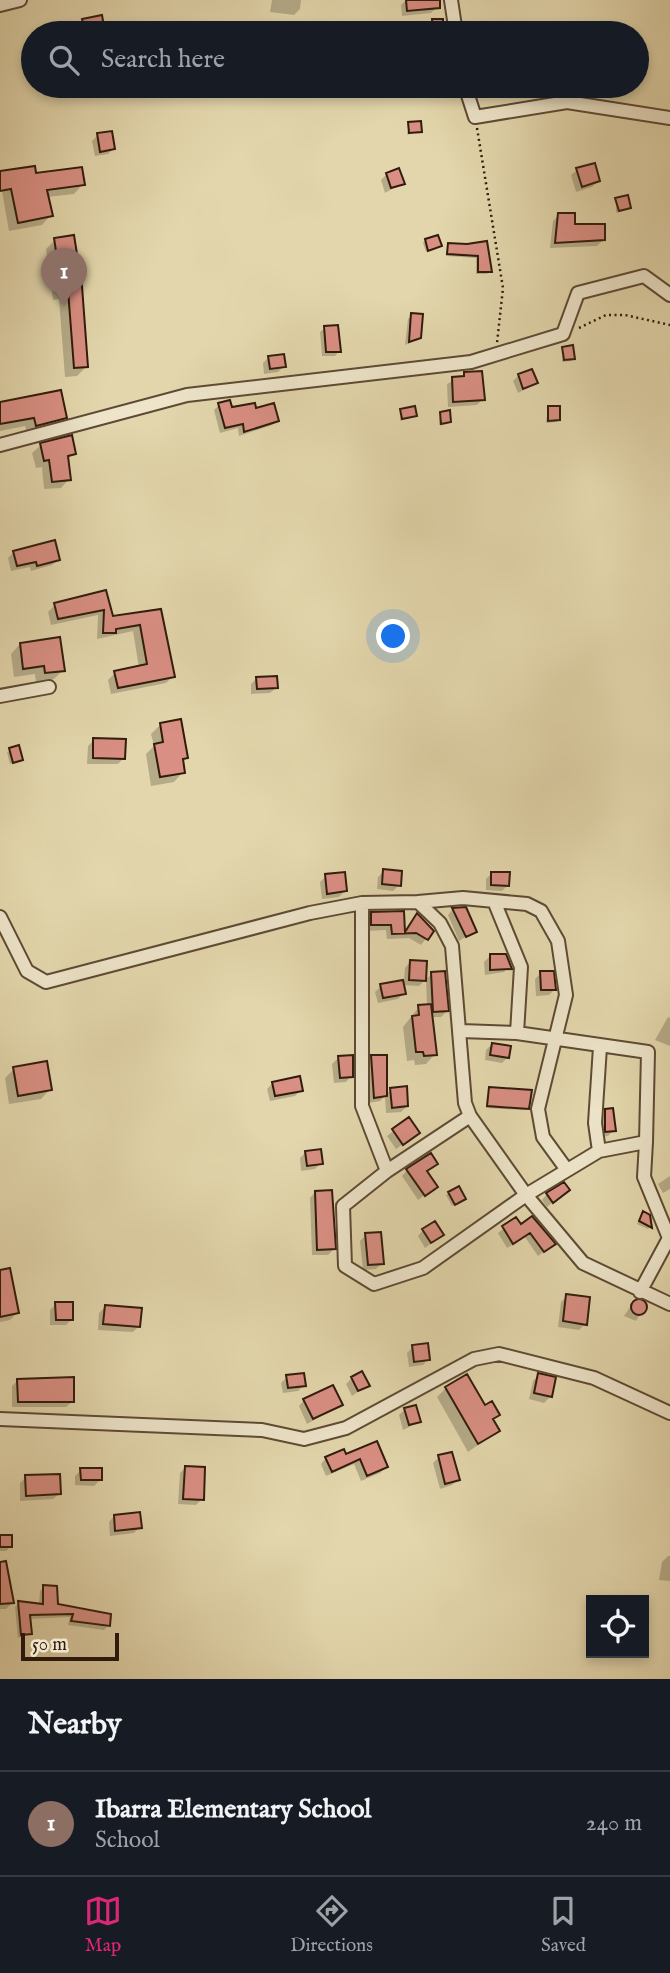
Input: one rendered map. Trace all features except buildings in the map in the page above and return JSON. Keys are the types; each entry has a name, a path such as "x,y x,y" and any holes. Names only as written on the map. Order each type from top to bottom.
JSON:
{"street":[{"path":"0,5 20,0"},
{"path":"451,0 454,21"},
{"path":"469,98 475,117 567,102 670,118"},
{"path":"0,445 187,395 471,362 563,334 578,293 645,276 670,295"},
{"path":"0,696 49,687"},
{"path":"0,917 27,971 46,982 310,913 362,903 463,898 527,904 541,911 558,941 566,995 558,1040 538,1110 543,1137 567,1170"},
{"path":"494,901 521,967 517,1033"},
{"path":"418,902 439,923 452,946 465,1103 470,1116 526,1195 583,1263 670,1304"},
{"path":"362,903 362,1106 387,1171"},
{"path":"461,1031 517,1033 648,1052 643,1177 669,1238 640,1292"},
{"path":"599,1151 595,1123 600,1047"},
{"path":"470,1116 387,1171 343,1206 345,1266 374,1284 423,1268 526,1195 599,1151 646,1142"},
{"path":"0,1419 262,1430 304,1439 346,1428 474,1359 499,1354 594,1378 670,1413"}],"path":[{"path":"475,117 503,288 495,355"},
{"path":"563,334 606,315 625,315 670,325"}],"place":[{"name":"Ibarra Elementary School","path":"64,306"}]}
